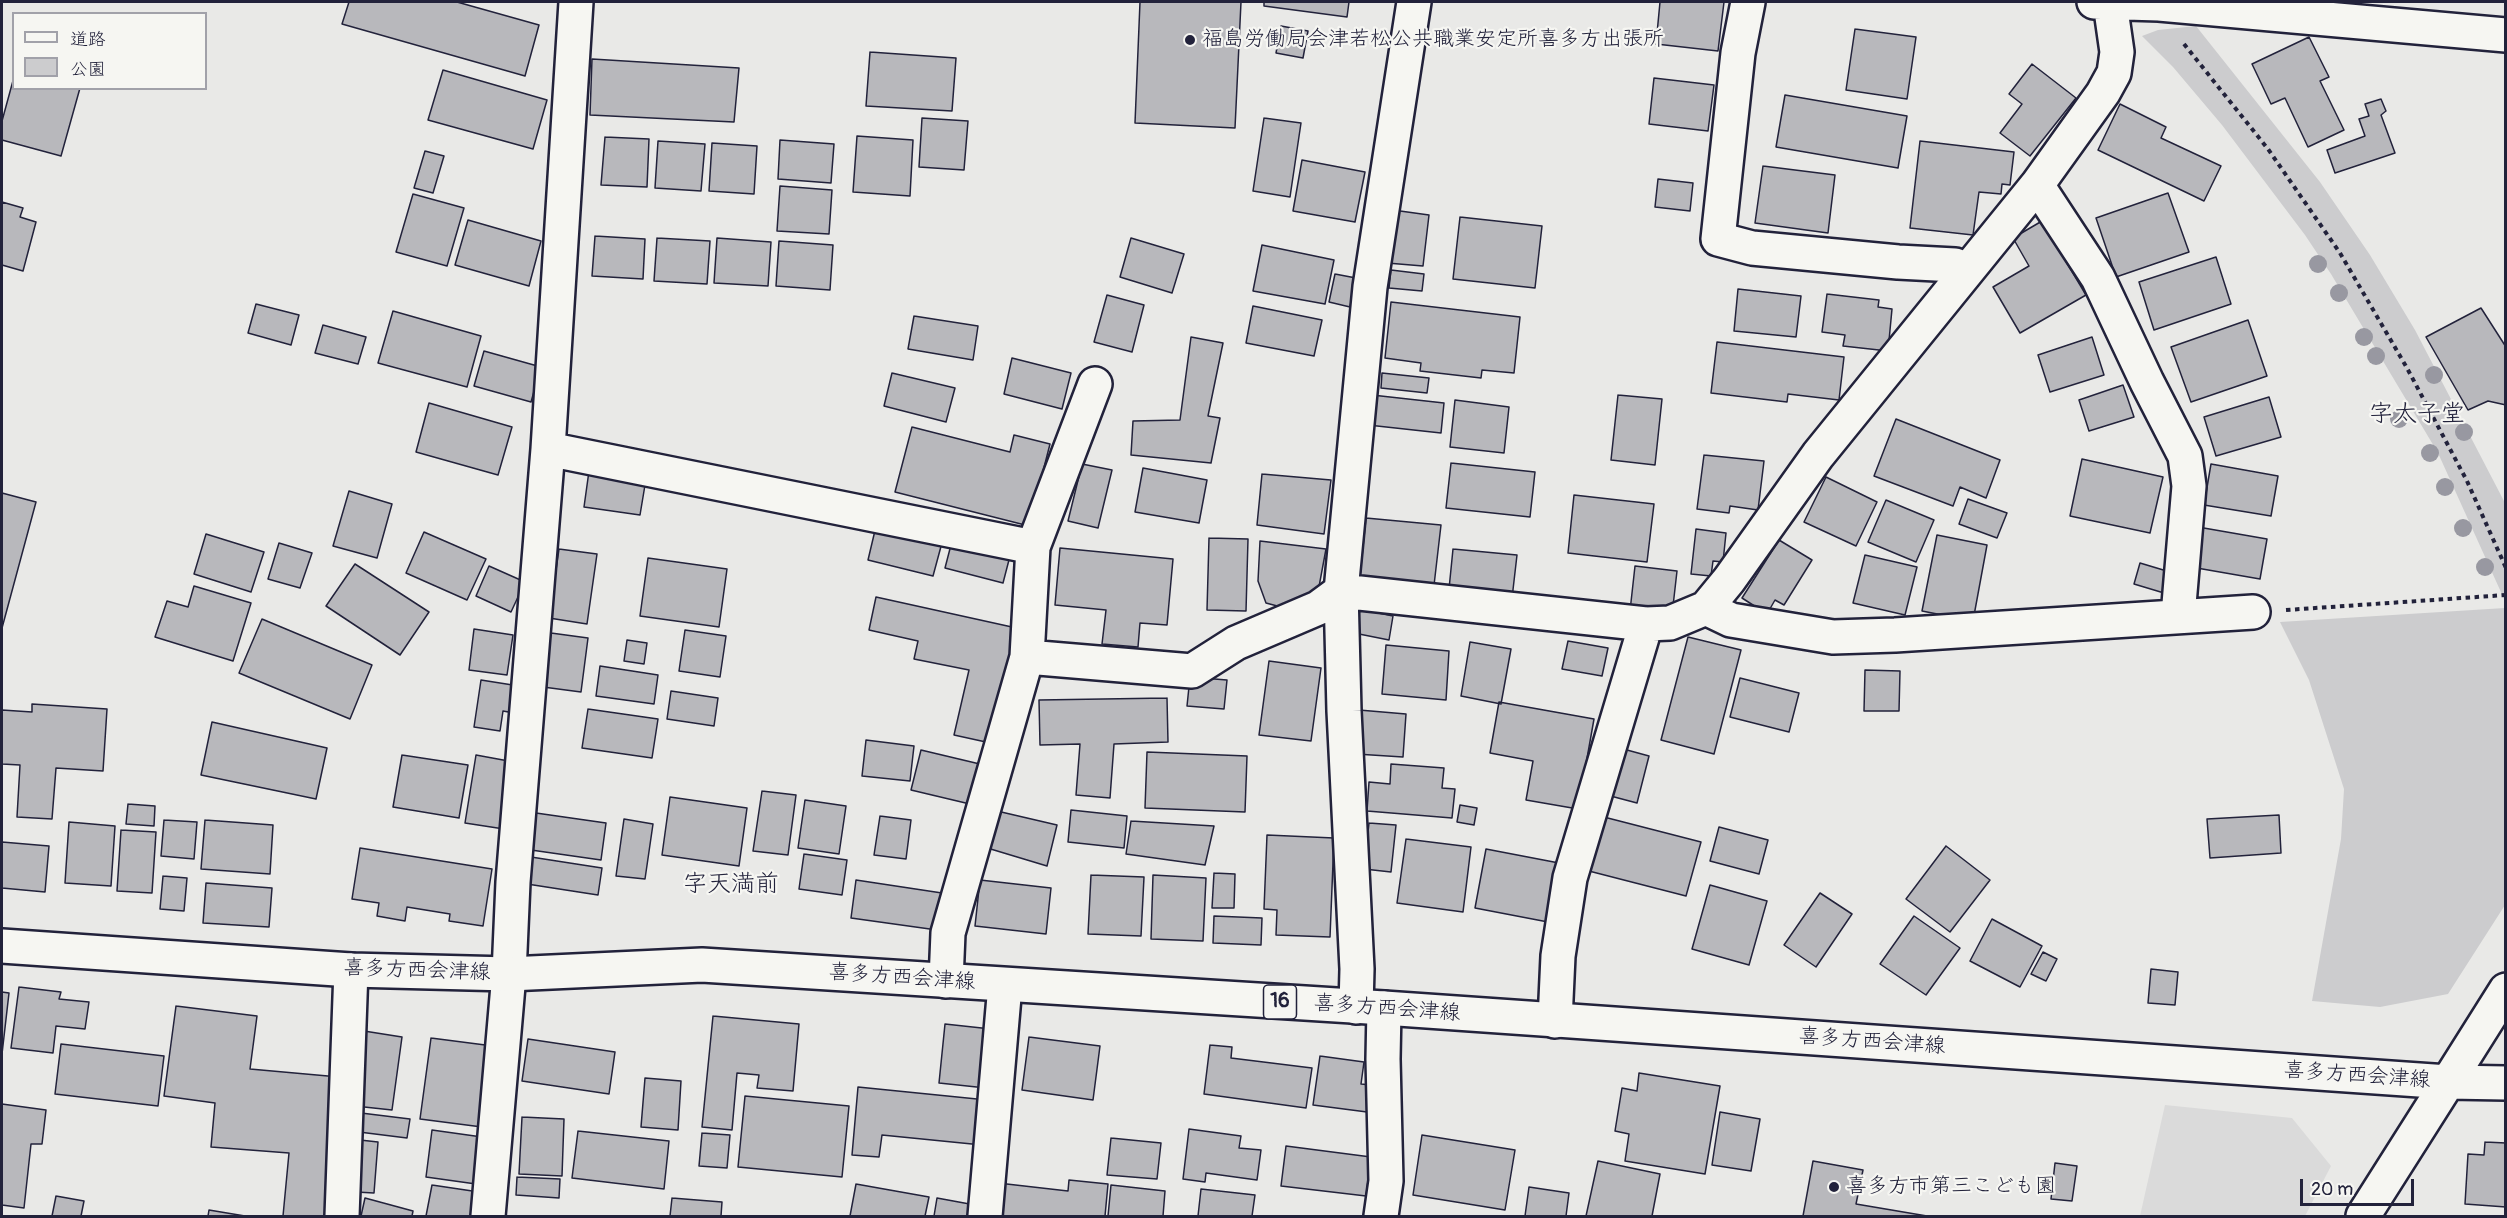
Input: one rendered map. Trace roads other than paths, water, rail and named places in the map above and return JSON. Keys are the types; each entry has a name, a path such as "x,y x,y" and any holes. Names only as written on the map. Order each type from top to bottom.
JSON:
{"street":[{"path":"488,1216 509,974 513,882 548,449 576,2"},
{"path":"1381,1216 1386,1181 1383,1059 1370,1007 1357,969 1344,711 1341,591 1370,287 1414,2"},
{"path":"1749,2 1738,53 1718,239 1752,248 1954,265 1963,274"},
{"path":"1027,657 1192,671 1236,644 1318,608 1341,591 1646,624 1670,624 1706,608 1729,580 1818,455 2037,184 2103,93 2114,73 2117,52 2102,2 2159,4 2505,35"},
{"path":"2037,184 2098,278 2185,456 2189,486 2178,616"},
{"path":"946,981 948,933 1027,657 1033,547 1095,384"},
{"path":"548,449 1033,547"},
{"path":"1706,608 1731,620 1833,637 2253,612"},
{"path":"1555,1021 1558,956 1570,878 1646,624"},
{"name":"喜多方西会津線","path":"2,946 351,970 509,974 702,965 1370,1007 2448,1082 2505,990"},
{"path":"342,1216 351,970"},
{"path":"985,1216 1005,985"},
{"path":"2363,1216 2448,1082 2505,1083"}],"place":[{"name":"福島労働局会津若松公共職業安定所喜多方出張所","path":"1190,40"},
{"name":"喜多方市第三こども園","path":"1834,1187"}],"district":[{"name":"字太子堂","path":"2417,415"},
{"name":"字天満前","path":"731,885"}]}
